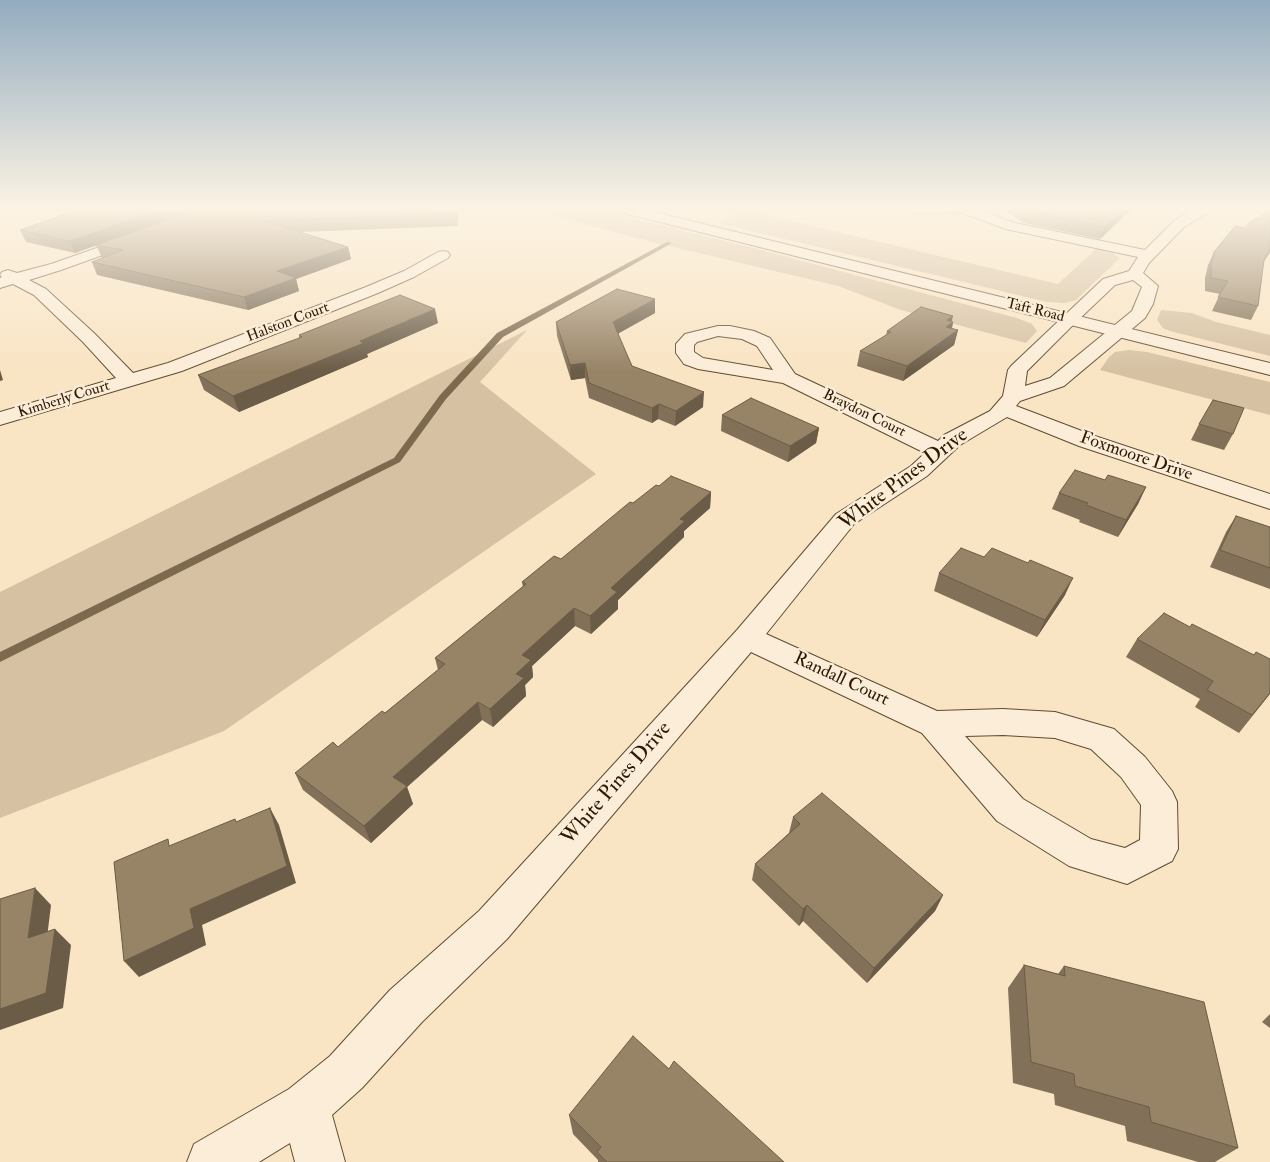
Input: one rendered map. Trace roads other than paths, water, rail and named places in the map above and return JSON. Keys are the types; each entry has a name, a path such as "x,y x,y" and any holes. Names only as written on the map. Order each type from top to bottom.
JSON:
{"street":[{"path":"5,278 53,263"},
{"name":"Halston Court","path":"128,380 175,367 372,290 409,274 427,263"},
{"name":"Taft Road","path":"844,263 1270,369"},
{"path":"1008,402 1018,370 1109,282 1136,274 1143,263"},
{"name":"White Pines Drive","path":"212,1162 306,1106 346,1072 406,1006 493,925 747,636 845,519 919,471 952,440 997,415 1008,402 1057,382 1139,314 1145,304 1150,286 1136,274"},
{"path":"5,278 40,292 89,338 128,380"},
{"name":"Braydon Court","path":"788,378 940,451"},
{"name":"Kimberly Court","path":"0,419 128,380"},
{"name":"Foxmoore Drive","path":"1008,402 1087,441 1270,502"},
{"name":"Randall Court","path":"747,636 934,724 1010,810 1082,854 1127,866 1159,849 1159,802 1133,767 1102,739 1055,725 1003,722 934,724"},
{"path":"306,1106 320,1162"}],"waterway":[{"path":"0,657 397,460 443,397 500,335 632,263"}]}
